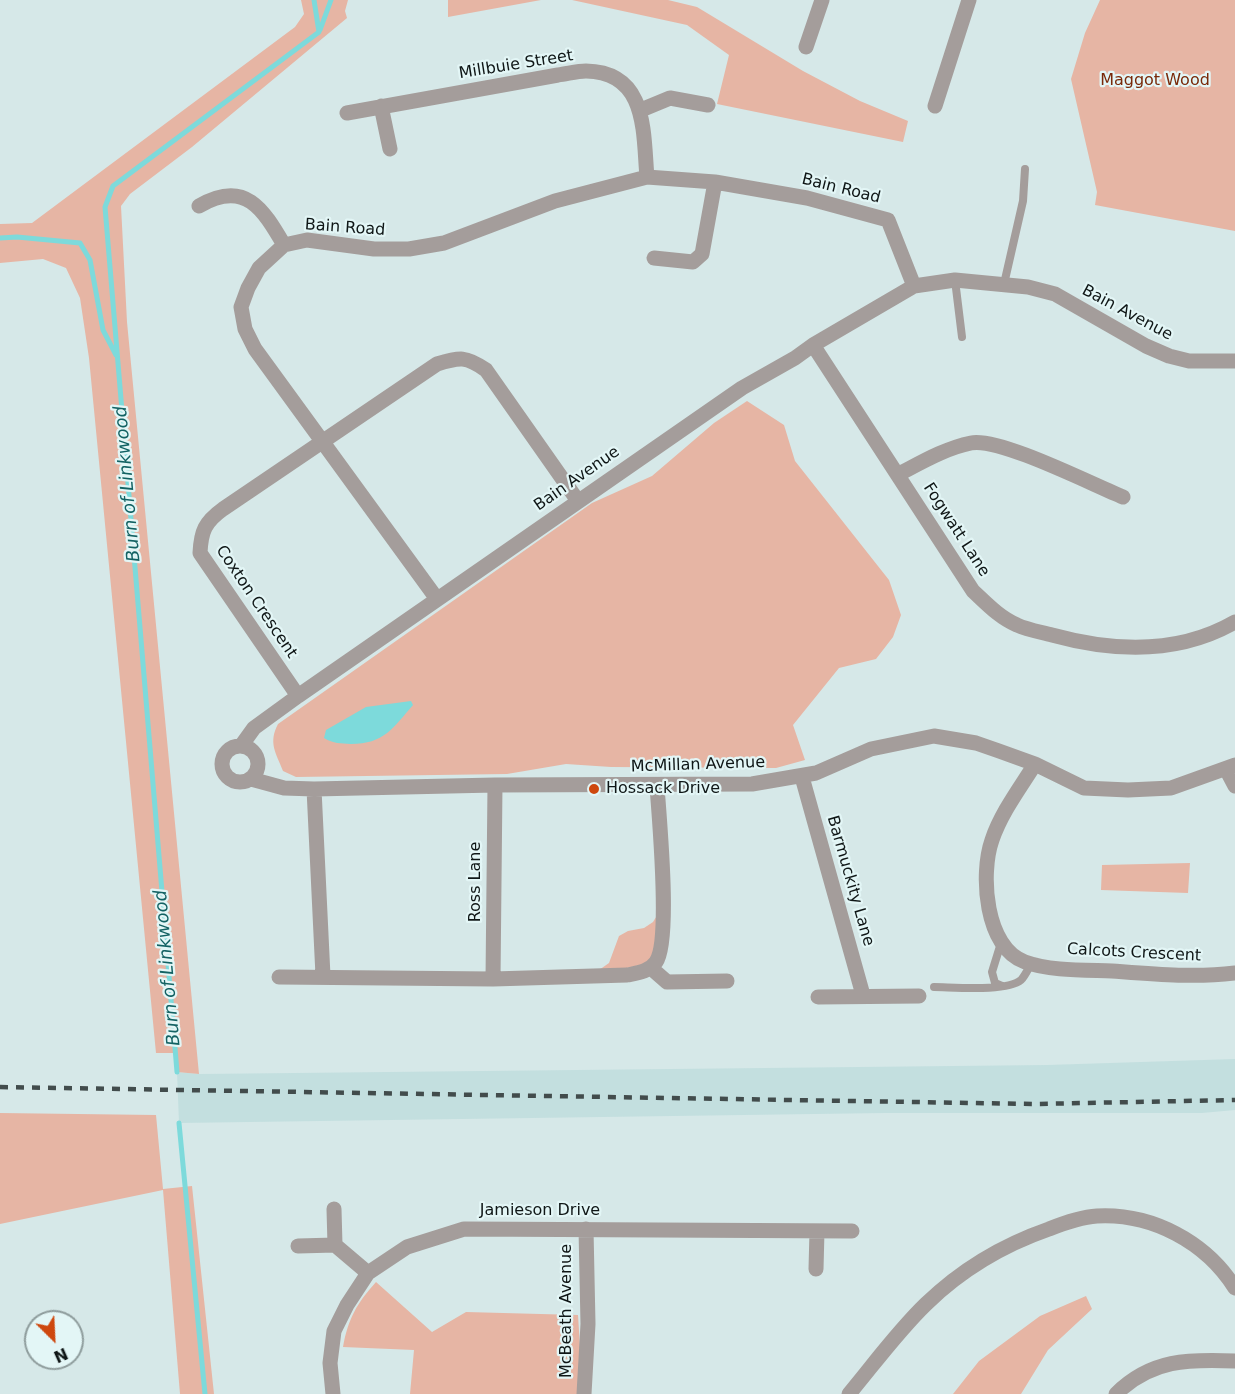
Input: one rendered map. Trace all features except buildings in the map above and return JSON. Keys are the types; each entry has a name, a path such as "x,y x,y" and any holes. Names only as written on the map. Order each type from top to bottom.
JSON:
{"street":[{"path":"806,48 822,0"},
{"path":"935,106 969,0"},
{"name":"Millbuie Street","path":"347,113 586,71 608,74 623,83 641,110 647,177"},
{"path":"641,110 670,98 708,105"},
{"path":"381,106 390,149"},
{"name":"Bain Road","path":"437,598 255,350 245,328 241,307 248,288 259,268 284,245 307,240 374,249 410,249 444,243 555,201 647,177 715,182 807,198 888,220 914,286"},
{"path":"654,258 693,262 702,254 715,182"},
{"path":"200,206 210,200 226,197 252,201 266,214 284,245"},
{"name":"Bain Avenue","path":"241,746 254,728 297,696 742,388 914,286 955,280 1028,287 1055,294 1146,346 1169,356 1189,361 1235,361"},
{"name":"Fogwatt Lane","path":"813,345 973,591 994,611 1017,625 1101,646 1162,648 1200,639 1235,622"},
{"name":"Coxton Crescent","path":"297,696 200,553 201,535 210,519 437,364 458,357 473,361 486,370 578,501"},
{"path":"899,474 936,455 973,442 1002,446 1123,497"},
{"name":"McMillan Avenue","path":"251,779 284,788 314,789 495,785 752,784 802,777 872,748 934,736 976,743 1035,764 1084,788 1128,790 1171,788 1230,767"},
{"path":"241,746 251,749 258,759 257,770 251,779 233,781 224,772 223,760 229,750 241,746"},
{"path":"1001,942 993,926 988,902 986,864 992,839 1035,764"},
{"path":"1230,767 1235,786"},
{"name":"Barmuckity Lane","path":"802,777 862,995"},
{"name":"Ross Lane","path":"493,979 495,785"},
{"path":"279,976 493,979 589,977 627,975 651,968 657,961 660,951 664,904 657,786"},
{"path":"314,789 323,976"},
{"name":"Calcots Crescent","path":"1001,942 1016,957 1031,964 1146,974 1235,974"},
{"path":"651,968 667,982 727,981"},
{"path":"818,998 862,995 919,996"},
{"path":"334,1209 336,1245"},
{"path":"849,1394 926,1304 953,1282 982,1259 1025,1237 1065,1222 1096,1216 1123,1217 1153,1224 1182,1237 1229,1266 1235,1288"},
{"name":"Jamieson Drive","path":"333,1394 330,1363 334,1331 347,1305 368,1273 406,1247 464,1229 852,1231"},
{"name":"McBeath Avenue","path":"584,1394 588,1324 586,1229"},
{"path":"816,1269 817,1231"},
{"path":"298,1246 336,1245 368,1273"},
{"path":"1116,1394 1127,1383 1153,1368 1198,1360 1235,1361"}],"lane":[{"path":"1004,284 1023,201 1025,169"},
{"path":"955,280 962,337"},
{"path":"1001,942 992,972 995,983 1002,986"},
{"path":"934,987 986,988 1016,983 1022,979 1031,964"}],"shaded area":[{"path":"1235,1059 1235,1110 1202,1113 885,1113 179,1123 177,1072 200,1074 1047,1065"}],"green space":[{"path":"301,0 348,0 345,11 347,18 192,147 130,194 121,206 127,322 199,1074 177,1072 175,1053 156,1053 89,358 80,298 66,268 43,259 0,263 0,224 32,223 295,27 304,14"},
{"path":"448,0 541,0 448,17"},
{"path":"572,0 668,0 697,7 803,71 860,101 908,121 903,142 717,104 729,55 687,25"},
{"name":"Maggot Wood","path":"1100,0 1235,0 1235,231 1095,205 1097,192 1071,79 1085,33"},
{"path":"747,401 784,425 795,461 889,580 901,615 893,637 876,659 839,668 793,725 805,760 776,768 611,767 566,764 507,774 296,777 283,771 273,742 278,724 592,503 652,476 714,423"},
{"path":"1190,863 1188,893 1101,890 1102,865"},
{"path":"664,904 657,961 589,977 609,963 619,936 628,931 644,928 653,922"},
{"path":"0,1113 156,1115 163,1189 192,1186 214,1394 180,1394 163,1190 0,1224"},
{"path":"376,1282 432,1332 466,1312 578,1315 580,1347 578,1394 410,1394 414,1350 343,1347 354,1312"},
{"path":"1086,1296 1092,1309 1048,1350 1021,1394 953,1394 979,1361 1040,1316"}],"water":[{"path":"411,701 413,705 380,738 351,744 324,738 326,730 366,707"}],"waterway":[{"name":"Burn of Linkwood","path":"177,1072 105,207 113,186 319,32 314,0"},
{"path":"320,30 331,0"},
{"path":"0,238 17,237 80,243 90,260 103,330 116,355"},
{"path":"179,1123 205,1394"}],"railway":[{"path":"0,1087 1034,1104 1235,1100"}],"place":[{"name":"Hossack Drive","path":"594,789"}]}
